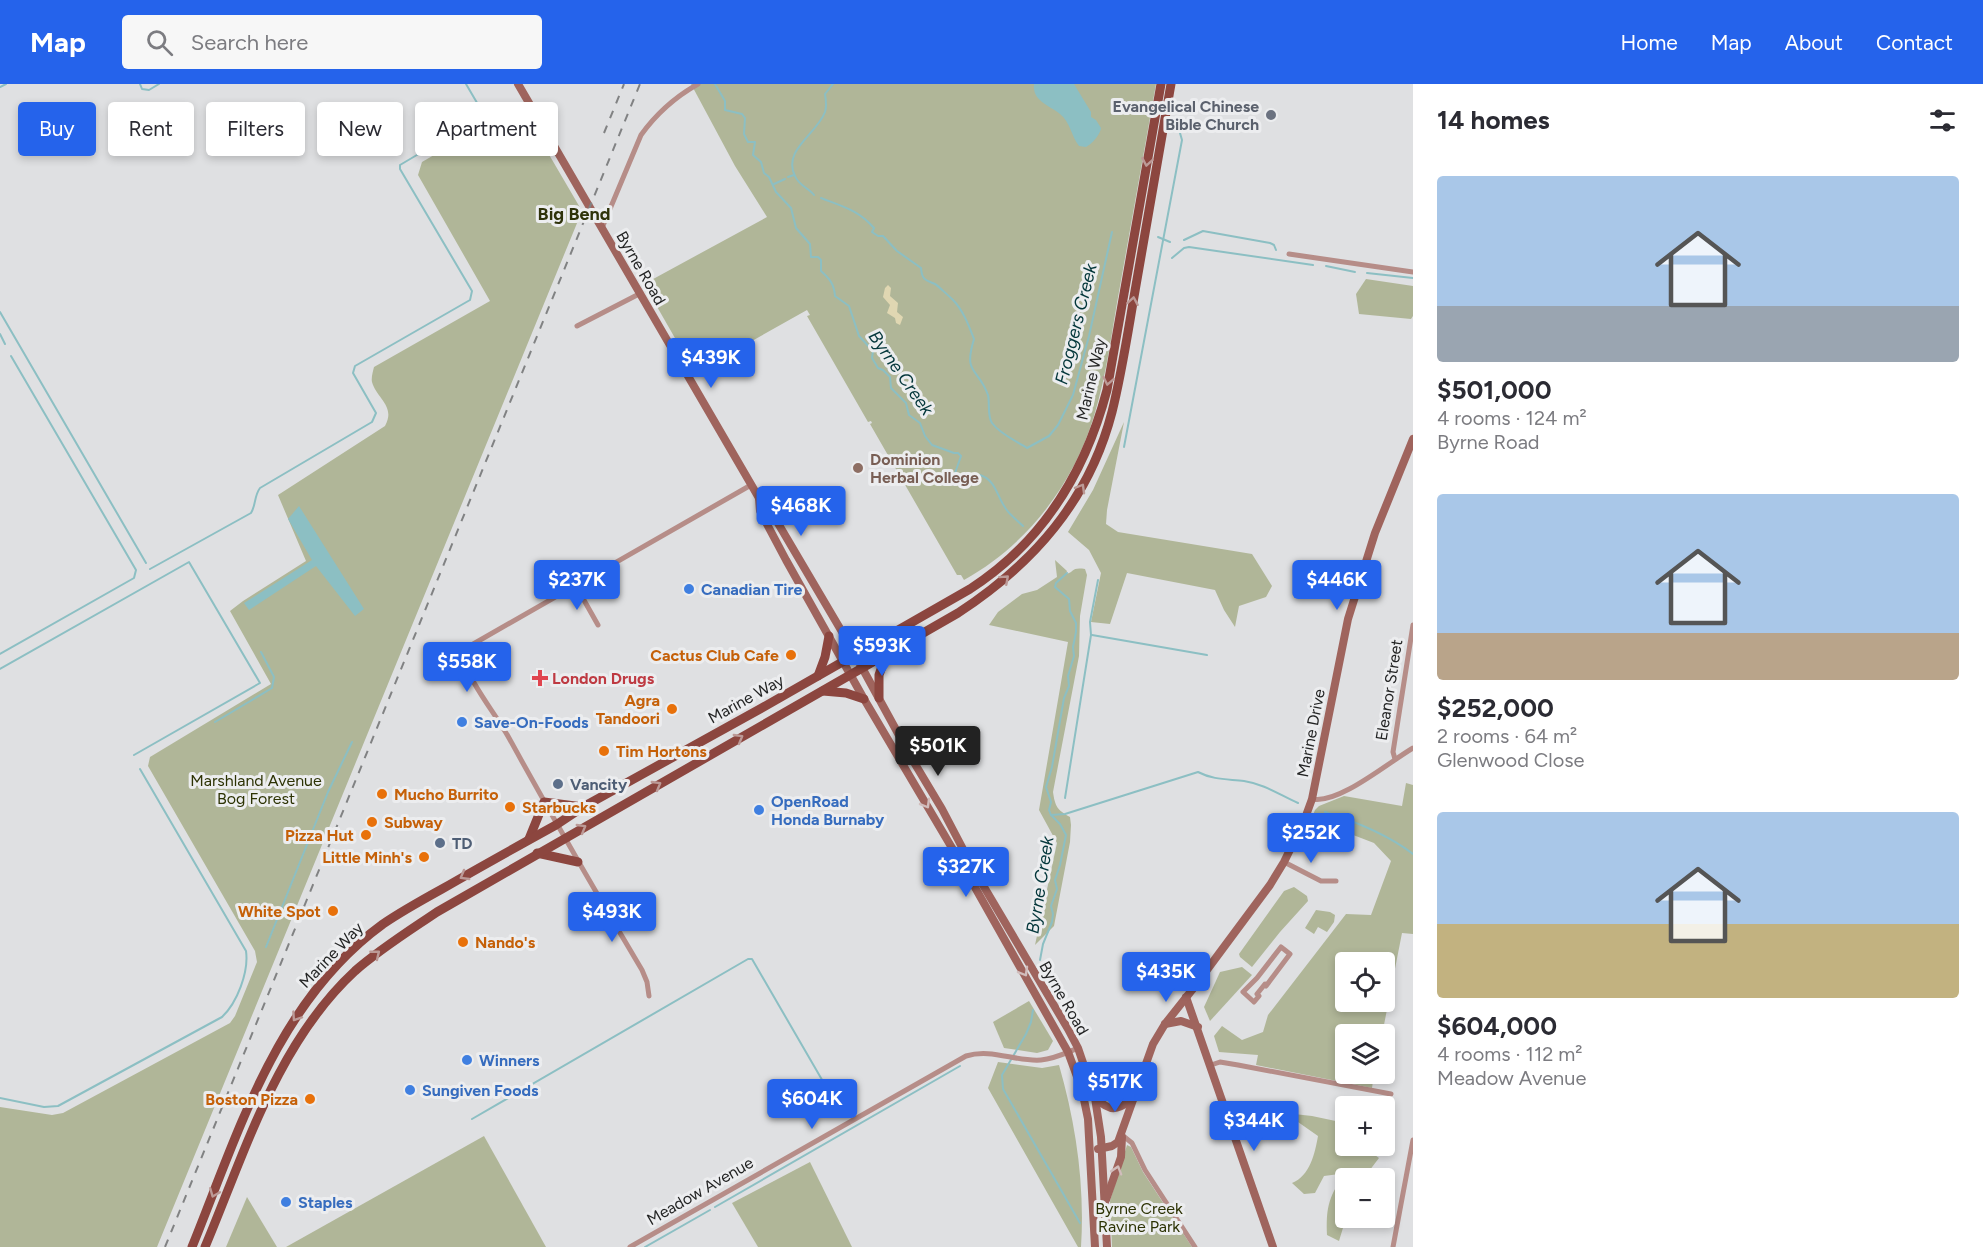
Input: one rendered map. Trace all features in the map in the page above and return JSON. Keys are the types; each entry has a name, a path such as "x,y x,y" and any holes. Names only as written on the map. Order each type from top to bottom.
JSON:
{"main road":[{"name":"Marine Way","path":"192,1247 271,1057 323,980 382,925 556,825 583,807 818,676 993,574 1035,535 1054,509 1080,465 1092,439 1107,390 1161,84"},
{"name":"Marine Way","path":"205,1247 267,1098 291,1054 318,1012 354,972 383,948 437,912 820,691 863,669 975,602 1018,568 1054,528 1081,489 1109,421 1120,374 1171,84"},
{"path":"818,676 829,636"},
{"path":"879,698 879,675 886,655"},
{"path":"820,691 840,691 864,699"},
{"path":"529,839 544,802 583,807"},
{"path":"537,853 578,862"}],"street":[{"name":"Byrne Road","path":"518,84 751,485 769,508 855,654 974,870 1068,1029 1095,1098 1101,1148 1107,1247"},
{"path":"602,228 641,135 649,123 667,106 698,84"},
{"path":"1290,254 1413,272"},
{"path":"577,326 641,293"},
{"name":"Marine Drive","path":"1104,1205 1121,1157 1122,1135 1146,1056 1165,1024 1252,910 1296,840 1312,799 1348,619 1375,533 1413,439"},
{"path":"649,996 642,970 468,670 463,661 463,652 468,647 751,485"},
{"name":"Byrne Road","path":"759,498 760,511 864,699 968,875 1068,1052 1082,1090 1088,1119 1095,1247"},
{"path":"576,586 598,625"},
{"name":"Eleanor Street","path":"1395,759 1393,752 1413,625"},
{"path":"1312,799 1321,800 1340,795 1413,748"},
{"path":"1284,862 1320,881 1336,881"},
{"path":"1281,947 1290,954 1266,986 1265,984 1257,994 1259,996 1254,1002 1244,992 1281,947"},
{"path":"1186,997 1273,1247"},
{"path":"1165,1024 1181,1021 1198,1027"},
{"name":"Meadow Avenue","path":"630,1247 966,1056 980,1052 1042,1060 1077,1048"},
{"path":"1211,1065 1220,1062 1391,1094"},
{"path":"1095,1098 1106,1107 1113,1109 1133,1099"},
{"path":"1090,1149 1118,1142 1122,1135 1132,1143 1145,1170 1195,1247"},
{"path":"1393,1247 1413,1140"}],"green space":[{"path":"691,84 1156,84 1106,368 1099,400 1085,441 1074,466 1045,511 1008,549 987,566 964,580 961,575 957,575 870,424 871,421 868,422 807,316 810,315 807,310 695,373 644,284 767,217 735,166"},
{"name":"Marshland Avenue Bog Forest","path":"432,156 550,156 582,211 157,1247 0,1247 0,1107 52,1115 63,1113 230,1023 257,962 255,951 148,766 150,757 271,684 230,611 306,561 278,495 385,426 388,413 385,403 372,382 374,367 490,301 418,175 422,162"},
{"path":"1366,279 1413,286 1413,316 1411,319 1359,314 1356,294"},
{"path":"1124,422 1106,524 1118,532 1252,554 1272,586 1266,597 1239,606 1235,627 1215,590 1127,573 1110,624 1091,622 1101,573 1089,550 1068,532 1093,490"},
{"path":"1055,560 1067,571 1066,574 1075,569 1085,569 1087,575 1080,616 1079,656 1053,792 1057,807 1070,817 1070,842 1054,926 1035,945 1057,843 1039,810 1068,642 989,625 998,612 1022,594 1037,590 1057,577"},
{"path":"1406,783 1413,785 1413,934 1402,933 1395,969 1395,952 1335,952 1335,1012 1387,1012 1384,1024 1335,1024 1335,1081 1256,1065 1258,1055 1219,1052 1214,1036 1222,1026 1242,1040 1263,1032 1268,1015 1346,914 1371,915 1391,861 1374,843 1348,833 1329,831 1310,822 1319,806 1344,796 1402,806"},
{"path":"1294,887 1307,896 1308,901 1252,967 1239,954 1284,891"},
{"path":"1316,910 1335,915 1334,922 1327,932 1318,927 1314,934 1305,928"},
{"path":"1242,967 1252,975 1210,1021 1204,1007 1220,972"},
{"path":"1029,1001 1053,1041 1048,1050 1037,1053 1004,1048 993,1022"},
{"path":"998,1062 1042,1068 1059,1065 1078,1155 1082,1201 1081,1247 1078,1247 988,1088"},
{"path":"1352,1084 1373,1084 1372,1088"},
{"path":"1294,1114 1335,1121 1335,1156 1376,1156 1379,1158 1371,1168 1335,1168 1335,1175 1324,1176 1315,1193 1304,1194 1292,1183 1307,1170 1318,1136 1298,1122"},
{"path":"484,1136 546,1247 286,1247"},
{"name":"Byrne Creek Ravine Park","path":"1127,1145 1131,1147 1143,1172 1192,1247 1112,1247 1110,1201"},
{"path":"810,1162 852,1247 758,1247 732,1203"},
{"path":"1335,1190 1335,1228 1343,1228 1339,1241 1327,1235 1328,1211"},
{"path":"247,1197 277,1247 226,1247"}],"sand":[{"path":"888,285 891,288 890,296 898,303 897,312 903,317 900,325 887,313 890,305 883,297"}],"water":[{"path":"1034,84 1074,84 1091,112 1091,117 1101,128 1093,142 1086,147 1079,146 1064,118 1038,99"},
{"path":"299,506 364,609 355,616 316,566 249,610 244,603 312,560 288,519"}],"waterway":[{"path":"0,87 6,84"},
{"path":"140,84 142,89 149,90 159,84"},
{"path":"150,569 251,513 260,488 372,422 376,413 353,373 355,366 470,300 472,291 400,169 400,165 481,117 483,113 466,84"},
{"name":"Byrne Creek","path":"715,84 725,101 725,110 742,114 745,118 744,134 748,142 755,142 753,155 761,162 764,173 769,177 776,192 791,208 796,228 810,244 811,257 818,257 821,260 821,271 831,282 835,296 849,306 859,336 873,351 872,358 878,368 890,377 891,388 906,403 909,415 920,423 925,436 932,445 961,456 954,476 963,479 980,475 985,477 993,485 1008,511 1023,526"},
{"path":"814,195 801,185 795,176 792,167 793,158 821,120 826,108 825,94 833,84"},
{"path":"1124,447 1182,140 1180,133"},
{"name":"Froggers Creek","path":"788,177 794,175"},
{"name":"Froggers Creek","path":"774,184 785,179"},
{"name":"Froggers Creek","path":"821,198 862,217 874,228 872,232 883,236 897,251 921,268 925,279 936,285 957,304 974,339 971,365 988,395 990,420 999,431 1027,448 1049,436 1058,425 1073,395 1089,336 1112,232"},
{"path":"1184,240 1203,231 1270,243 1276,250"},
{"name":"Froggers Creek","path":"1158,237 1170,242"},
{"path":"1172,258 1184,248 1189,247 1313,265"},
{"path":"1326,266 1355,272"},
{"path":"1367,273 1413,278"},
{"path":"0,312 146,563"},
{"path":"0,334 5,344"},
{"path":"0,654 134,578 136,570 11,356"},
{"path":"0,669 189,562 260,683 134,755"},
{"name":"Byrne Creek","path":"1040,960 1043,944 1052,922 1051,906 1057,889 1055,880 1066,835 1051,815 1049,810 1051,802 1046,787 1074,656 1076,623 1070,611 1069,599 1055,587 1056,583 1067,573"},
{"path":"1065,798 1098,580"},
{"path":"1092,635 1207,655"},
{"path":"215,722 272,688 274,677 261,652"},
{"path":"266,947 328,792 352,742"},
{"path":"0,1098 44,1107 58,1106 222,1017 241,987 246,968 246,951 140,769"},
{"path":"1051,815 1065,814 1198,772 1215,778 1258,785 1298,803"},
{"path":"1325,812 1371,829 1393,840 1413,854"},
{"path":"472,1119 748,959 752,959 843,1116"},
{"name":"Byrne Creek","path":"1033,1010 1026,1034 1002,1075 1003,1089 1080,1223"},
{"path":"715,1207 960,1066"},
{"path":"645,1247 710,1210"}],"railway":[{"path":"604,133 624,84"},
{"path":"165,1247 640,84"}],"place":[{"name":"Evangelical Chinese Bible Church","path":"1271,115"},
{"name":"Dominion Herbal College","path":"858,468"},
{"name":"Canadian Tire","path":"689,589"},
{"name":"Cactus Club Cafe","path":"791,655"},
{"name":"London Drugs","path":"540,678"},
{"name":"Agra Tandoori","path":"672,709"},
{"name":"Save-On-Foods","path":"462,722"},
{"name":"Tim Hortons","path":"604,751"},
{"name":"Vancity","path":"558,784"},
{"name":"Mucho Burrito","path":"382,794"},
{"name":"Starbucks","path":"510,807"},
{"name":"OpenRoad Honda Burnaby","path":"759,810"},
{"name":"Subway","path":"372,822"},
{"name":"Pizza Hut","path":"366,835"},
{"name":"TD","path":"440,843"},
{"name":"Little Minh's","path":"424,857"},
{"name":"White Spot","path":"333,911"},
{"name":"Nando's","path":"463,942"},
{"name":"Winners","path":"467,1060"},
{"name":"Sungiven Foods","path":"410,1090"},
{"name":"Boston Pizza","path":"310,1099"},
{"name":"Staples","path":"286,1202"}],"district":[{"name":"Big Bend","path":"574,214"}]}
